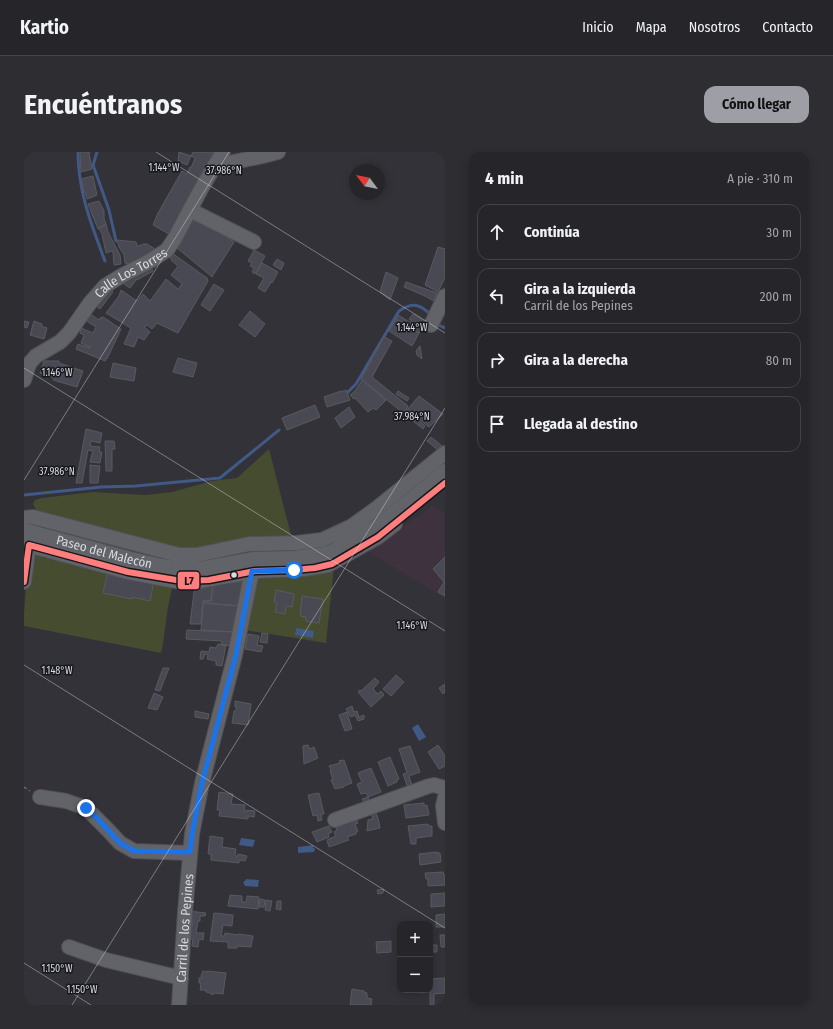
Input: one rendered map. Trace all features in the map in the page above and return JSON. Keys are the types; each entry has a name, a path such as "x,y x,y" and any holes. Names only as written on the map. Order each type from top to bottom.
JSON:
{"street":[{"name":"Calle Los Torres","path":"24,380 29,364 36,356 60,342 69,333 90,303 106,286 167,250 223,152"},
{"path":"214,166 278,152"},
{"path":"190,210 254,242"},
{"path":"431,325 445,296"},
{"path":"24,518 33,517 179,555 196,555 249,544 296,543 322,540 352,526 377,508 445,453"},
{"name":"Paseo del Malecón","path":"24,532 31,532 132,559 183,570 200,569 254,559 319,556 331,552 376,526 445,471"},
{"path":"24,582 26,545 128,572 175,581 200,581 252,571 309,569 332,564 385,531 445,483"},
{"name":"Carril de los Pepines","path":"179,1005 192,834 202,783 236,655 252,571"},
{"path":"335,820 429,786 434,785 445,788"},
{"path":"40,797 66,801 86,808 120,843 134,851 190,852"},
{"path":"445,797 443,806 445,823"},
{"path":"69,947 106,960 181,978"}],"shaded area":[{"path":"434,505 445,514 445,599 368,551"}],"green space":[{"path":"269,449 292,539 197,551 178,551 38,512 33,504 35,500 42,498 93,492 146,495 172,492 212,481 237,478"},
{"path":"39,553 173,583 161,653 24,626 28,561 34,554"},
{"path":"334,567 326,643 244,630 256,575"}],"water":[{"path":"296,628 314,631 313,638 295,635"},
{"path":"418,724 426,737 419,741 412,728"},
{"path":"241,838 255,840 253,847 239,845"},
{"path":"313,845 315,849 314,852 298,853 298,847"},
{"path":"246,879 259,880 258,887 245,886 243,882"}],"building":[{"path":"80,152 90,152 89,154 92,169 81,172"},
{"path":"179,152 191,156 187,165 178,161"},
{"path":"193,152 214,153 169,234 153,225 158,213 182,171 187,174 190,167 191,168 195,158 191,156"},
{"path":"93,176 97,195 87,199 81,179"},
{"path":"99,201 104,211 104,219 106,224 98,229 88,204"},
{"path":"195,216 223,233 222,234 234,242 212,277 177,248"},
{"path":"106,224 108,232 120,255 121,264 114,265 112,251 106,253 102,234 99,228"},
{"path":"117,240 136,242 137,246 147,244 158,251 130,264 125,263 124,255"},
{"path":"438,247 445,249 445,277 438,292 425,285"},
{"path":"254,250 265,256 255,274 252,272 254,268 250,266 252,263 248,261"},
{"path":"172,253 207,278 208,281 178,333 157,323 152,329 147,325 144,327 150,332 144,340 138,337 134,347 124,344 131,328 106,313 119,296 121,290 137,301 143,294 150,301 166,279 178,289 182,284 171,275 178,266 172,261 169,255"},
{"path":"277,259 284,263 281,270 273,265"},
{"path":"262,263 278,272 265,292 258,288 264,278 256,274"},
{"path":"149,265 153,271 137,280 133,274"},
{"path":"386,272 398,278 390,300 380,292"},
{"path":"129,276 136,280 130,288 124,284"},
{"path":"406,282 437,293 434,301 404,287"},
{"path":"214,284 224,290 210,311 201,305"},
{"path":"109,289 113,292 100,309 96,306"},
{"path":"250,311 265,324 255,337 239,325"},
{"path":"90,314 99,320 103,317 121,329 105,361 76,349 78,344 90,348 81,343 84,335 80,333 81,328 93,333 96,327 85,320"},
{"path":"413,314 426,322 419,333 396,319 398,315 411,323 412,321 409,319"},
{"path":"396,319 401,323 398,326 404,329 406,326 419,333 412,346 389,331"},
{"path":"24,321 29,322 27,328 24,327"},
{"path":"34,321 47,328 44,339 30,335"},
{"path":"384,337 392,341 372,377 408,406 406,410 425,426 423,429 361,379"},
{"path":"420,346 422,359 417,355 416,351"},
{"path":"178,358 197,363 193,377 173,372"},
{"path":"44,361 59,361 59,363 83,371 77,387 53,380 54,378 40,373"},
{"path":"113,363 136,368 134,381 110,377"},
{"path":"362,380 386,400 376,410 373,408 368,412 355,398 354,399 350,395 355,391"},
{"path":"346,390 350,400 327,407 324,397"},
{"path":"398,391 409,398 407,401 396,394"},
{"path":"419,396 443,414 429,427 407,410"},
{"path":"315,405 320,417 287,430 282,418"},
{"path":"349,407 355,417 341,428 335,418"},
{"path":"86,429 102,433 100,443 91,441 90,446 100,447 99,452 102,452 100,463 90,462 93,451 88,450 82,483 76,483"},
{"path":"431,437 442,446 439,451 427,441"},
{"path":"105,441 114,441 115,449 112,449 112,471 106,471"},
{"path":"90,465 100,466 98,483 90,483"},
{"path":"445,557 445,596 438,592 444,582 433,569"},
{"path":"108,571 154,581 150,601 103,593"},
{"path":"229,581 247,583 240,606 203,603 203,601 211,601 213,585"},
{"path":"195,584 213,585 211,601 203,601 201,624 190,624"},
{"path":"276,590 294,594 292,607 286,606 285,614 275,612 277,603 274,602"},
{"path":"302,596 323,599 319,623 306,621 306,617 300,616"},
{"path":"203,603 240,606 234,632 201,630"},
{"path":"187,630 234,632 233,646 221,645 222,641 186,639"},
{"path":"262,633 268,634 267,643 260,642"},
{"path":"248,634 259,636 257,645 263,646 261,652 245,649"},
{"path":"218,644 226,645 222,666 216,665 216,661 207,659 208,655 205,654 203,659 200,659 201,651 209,652 210,647 216,648"},
{"path":"163,668 169,668 160,691 155,690"},
{"path":"396,675 404,682 391,696 383,689"},
{"path":"375,678 379,682 373,689 378,694 381,691 384,695 371,707 358,692"},
{"path":"445,684 445,692 443,694 439,688"},
{"path":"154,693 163,697 157,710 148,708"},
{"path":"235,701 251,704 248,725 232,723 234,711 237,708 235,707"},
{"path":"352,706 354,712 357,711 359,717 364,715 364,719 358,721 355,715 351,717 346,709"},
{"path":"195,711 209,714 208,719 195,717"},
{"path":"347,712 352,729 345,731 339,715"},
{"path":"308,745 310,749 314,747 318,758 304,764 303,746"},
{"path":"438,745 445,756 445,766 439,769 428,752"},
{"path":"410,746 420,772 409,776 412,786 408,788 403,774 407,773 399,749"},
{"path":"390,757 399,779 397,782 388,786 378,762"},
{"path":"344,760 352,783 335,789 331,780 333,779 329,766 340,763 339,761"},
{"path":"371,768 381,792 368,797 366,793 361,794 357,784 362,782 358,773"},
{"path":"219,792 233,794 231,804 245,805 244,812 246,812 246,810 255,811 254,817 248,816 248,819 219,816 220,810 217,810"},
{"path":"319,793 324,814 321,814 322,820 318,821 317,815 313,816 308,795"},
{"path":"368,797 371,805 364,802 362,799"},
{"path":"424,803 424,806 427,805 429,815 406,818 404,805"},
{"path":"375,811 380,828 367,831 368,820 373,819 371,813"},
{"path":"355,817 358,823 355,824 358,831 356,834 347,837 349,840 329,847 327,840 336,836 334,832 337,830 335,824"},
{"path":"428,824 429,826 432,826 432,836 416,838 416,844 411,844 408,826"},
{"path":"329,826 332,832 328,834 329,837 317,842 312,832"},
{"path":"210,836 223,838 222,847 236,849 235,856 238,856 238,854 247,856 245,861 239,860 239,863 211,860 211,854 208,854"},
{"path":"440,853 441,862 420,865 419,854"},
{"path":"443,872 445,875 445,885 428,886 428,879 426,879 425,873"},
{"path":"384,889 383,893 378,894 377,890"},
{"path":"445,893 445,906 431,907 431,894"},
{"path":"230,895 242,896 242,902 246,902 247,896 259,897 258,909 228,906"},
{"path":"260,899 265,900 264,907 259,907"},
{"path":"266,900 272,901 270,911 265,910"},
{"path":"277,901 281,901 281,910 276,909"},
{"path":"189,911 206,913 205,916 200,916 200,921 198,921 196,933 204,933 203,940 199,939 198,947 192,946 193,939 187,938 188,926 192,927 193,920 188,920"},
{"path":"214,913 233,915 232,926 223,925 221,936 224,936 225,933 253,936 251,947 237,946 237,948 228,948 228,942 210,941"},
{"path":"445,914 445,927 436,927 436,915"},
{"path":"440,935 445,935 445,947 441,947"},
{"path":"391,941 391,952 377,953 376,942"},
{"path":"433,945 437,945 437,952 433,952"},
{"path":"203,971 226,973 223,994 215,993 212,995 206,992 206,990 200,990 201,983 199,983 199,978 202,978 201,976"},
{"path":"445,978 445,993 434,994 434,1005 430,1005 430,993 433,993 433,979"},
{"path":"352,989 367,993 367,998 372,999 371,1005 350,1005"}],"waterway":[{"path":"78,152 80,180 86,207 105,261"},
{"path":"97,152 93,165 109,210 116,241"},
{"path":"347,393 356,384 399,311 412,305 423,308 431,315"},
{"path":"436,324 445,328"},
{"path":"24,495 101,487 136,486 220,478 279,430"}],"transit line":[{"name":"L7","path":"29,545 128,572 182,581 209,580 255,571 315,568 332,564 378,537 445,483"},
{"name":"L7","path":"24,582 29,545"}],"route":[{"path":"86,808 120,843 134,851 190,852 202,783 236,655 252,571 294,570"}]}
